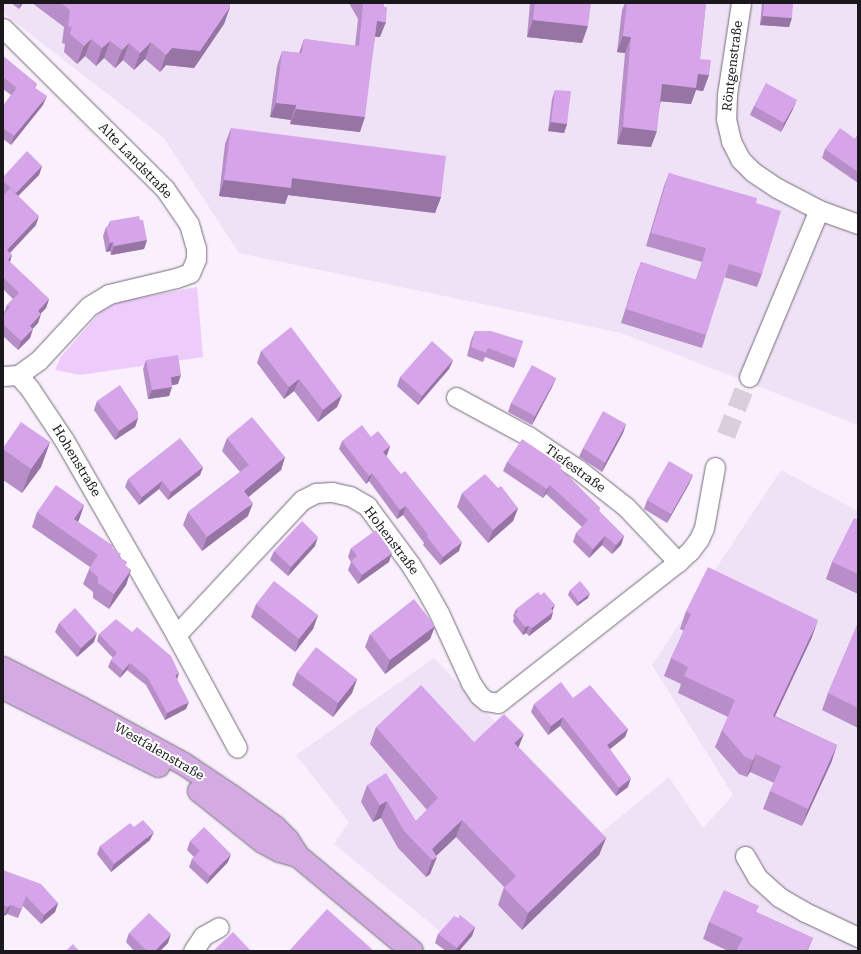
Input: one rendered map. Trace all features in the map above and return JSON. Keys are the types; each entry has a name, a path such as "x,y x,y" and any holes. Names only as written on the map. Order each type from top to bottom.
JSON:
{"main road":[{"name":"Westfalenstraße","path":"3,668 81,708 184,764 275,826 288,840 298,856 412,951"},
{"name":"Westfalenstraße","path":"3,688 179,777 208,797 263,842 280,851 298,856"}],"street":[{"name":"Röntgenstraße","path":"740,3 727,95 726,119 731,141 740,160 753,172 777,188 819,210 858,224"},
{"name":"Alte Landstraße","path":"3,28 166,189 189,224 196,248 196,259 190,273 176,278 109,294 90,306 39,360 10,375"},
{"path":"749,377 819,210"},
{"name":"Hohenstraße","path":"10,375 30,389 64,440 176,635 237,748"},
{"name":"Tiefestraße","path":"456,397 528,436 580,470 626,507 678,562"},
{"path":"678,562 699,539 704,528 715,467"},
{"name":"Hohenstraße","path":"176,635 302,500 316,493 332,492 350,496 366,506 410,564 424,586 439,613 471,683 486,701 498,703 678,562"},
{"path":"745,856 757,877 779,897 805,912 858,937"},
{"path":"192,951 203,936 219,927"}],"shaded area":[{"path":"3,3 858,3 858,425 621,333 239,253 163,137 3,13"},
{"path":"197,287 203,357 80,375 55,370 60,358 102,310 121,301"},
{"path":"781,470 858,511 858,951 464,951 334,844 349,822 296,755 434,658 602,832 669,777 703,828 733,795 652,665"}],"building":[{"path":"61,3 230,3 230,7 200,51 172,48 166,55 151,42 140,53 129,43 122,50 110,41 102,48 91,39 84,46 70,34 72,27 68,26 70,10"},
{"path":"363,3 384,3 384,7 387,7 386,22 377,21 365,117 296,109 296,105 276,103 282,51 302,53 304,39 359,46"},
{"path":"535,3 591,3 588,26 533,20"},
{"path":"627,3 706,3 700,59 711,60 709,75 698,74 696,88 662,84 657,131 623,127 631,37 623,36"},
{"path":"764,3 793,3 792,18 763,16"},
{"path":"3,56 37,84 34,87 47,96 14,136 3,128 3,106 17,88 3,77"},
{"path":"766,83 797,100 784,123 754,106"},
{"path":"555,90 571,91 567,124 551,122"},
{"path":"231,128 446,156 441,197 292,178 291,188 224,180"},
{"path":"840,128 855,139 858,134 858,172 825,149"},
{"path":"27,151 42,166 16,193 3,181 3,177"},
{"path":"669,173 757,198 756,203 781,211 762,274 729,264 706,335 626,309 641,262 697,280 706,248 651,233"},
{"path":"10,188 39,216 7,250 12,255 8,260 49,299 38,311 41,314 30,326 33,329 21,341 3,324 3,315 10,307 7,305 19,293 3,277 3,196"},
{"path":"139,216 140,220 143,220 147,240 114,246 113,242 110,243 106,227 110,226 110,221"},
{"path":"291,327 342,395 323,410 299,379 289,387 261,351"},
{"path":"475,331 491,331 523,341 517,359 488,348 486,353 471,347"},
{"path":"432,341 453,360 422,396 400,377"},
{"path":"178,355 181,375 171,377 172,387 152,390 146,360"},
{"path":"532,365 556,378 535,416 511,403"},
{"path":"120,385 138,412 138,418 119,431 97,401"},
{"path":"603,411 626,424 605,463 583,448"},
{"path":"252,417 285,457 244,491 253,503 207,537 188,512 249,465 227,438"},
{"path":"21,422 50,442 31,469 3,449"},
{"path":"362,425 371,437 378,431 390,446 383,452 401,474 405,471 462,542 443,557 427,537 428,535 406,506 400,510 372,473 369,476 342,441"},
{"path":"180,438 203,467 171,492 162,481 142,497 128,479"},
{"path":"522,439 562,466 560,469 600,508 598,510 624,536 616,545 605,536 593,549 576,533 588,520 550,485 547,489 507,462"},
{"path":"669,461 693,475 671,514 647,500"},
{"path":"485,474 498,488 501,486 518,508 493,530 462,493"},
{"path":"56,485 84,505 74,519 113,546 112,548 121,554 119,557 127,562 125,565 131,570 114,594 98,583 98,577 89,569 98,555 37,512"},
{"path":"854,518 858,520 858,574 832,562"},
{"path":"302,521 318,537 291,567 274,551"},
{"path":"376,530 392,553 362,575 351,561 357,556 351,548"},
{"path":"708,567 818,620 773,716 837,745 808,809 770,791 781,766 756,754 753,760 745,757 722,730 735,700 684,676 688,667 671,658 691,614 686,611"},
{"path":"274,581 318,615 299,639 256,604"},
{"path":"580,581 590,593 579,602 570,590"},
{"path":"538,592 541,595 544,592 555,605 551,608 553,612 532,628 529,626 525,627 515,614 518,612 516,609"},
{"path":"414,599 435,626 390,660 370,634"},
{"path":"75,608 97,633 81,648 59,623"},
{"path":"116,619 132,632 137,627 171,656 179,673 175,675 189,702 167,713 148,678 130,663 123,671 111,660 117,653 99,634"},
{"path":"858,623 858,708 828,693"},
{"path":"316,647 357,679 338,703 297,672"},
{"path":"561,682 573,698 590,685 628,729 607,745 631,778 619,788 563,717 551,726 534,704"},
{"path":"421,685 474,742 504,714 524,734 514,743 606,838 528,913 504,888 516,876 462,820 432,849 437,857 432,860 404,831 387,801 380,805 367,785 386,773 416,821 438,798 376,727"},
{"path":"143,820 154,832 114,864 100,846 130,823 134,827"},
{"path":"204,827 231,854 210,876 192,859 200,851 190,841"},
{"path":"3,870 41,884 58,903 44,915 26,896 21,909 11,905 8,907 3,905"},
{"path":"724,890 759,906 756,912 813,938 807,950 811,951 736,951 743,938 709,922"},
{"path":"327,909 374,951 289,951"},
{"path":"149,913 171,934 155,951 147,951 129,933"},
{"path":"460,915 475,927 457,948 438,934 454,916 458,918"},
{"path":"233,932 250,950 249,951 213,951"},
{"path":"73,944 79,951 66,951"}],"tunnel":[{"path":"726,435 749,377"}]}
